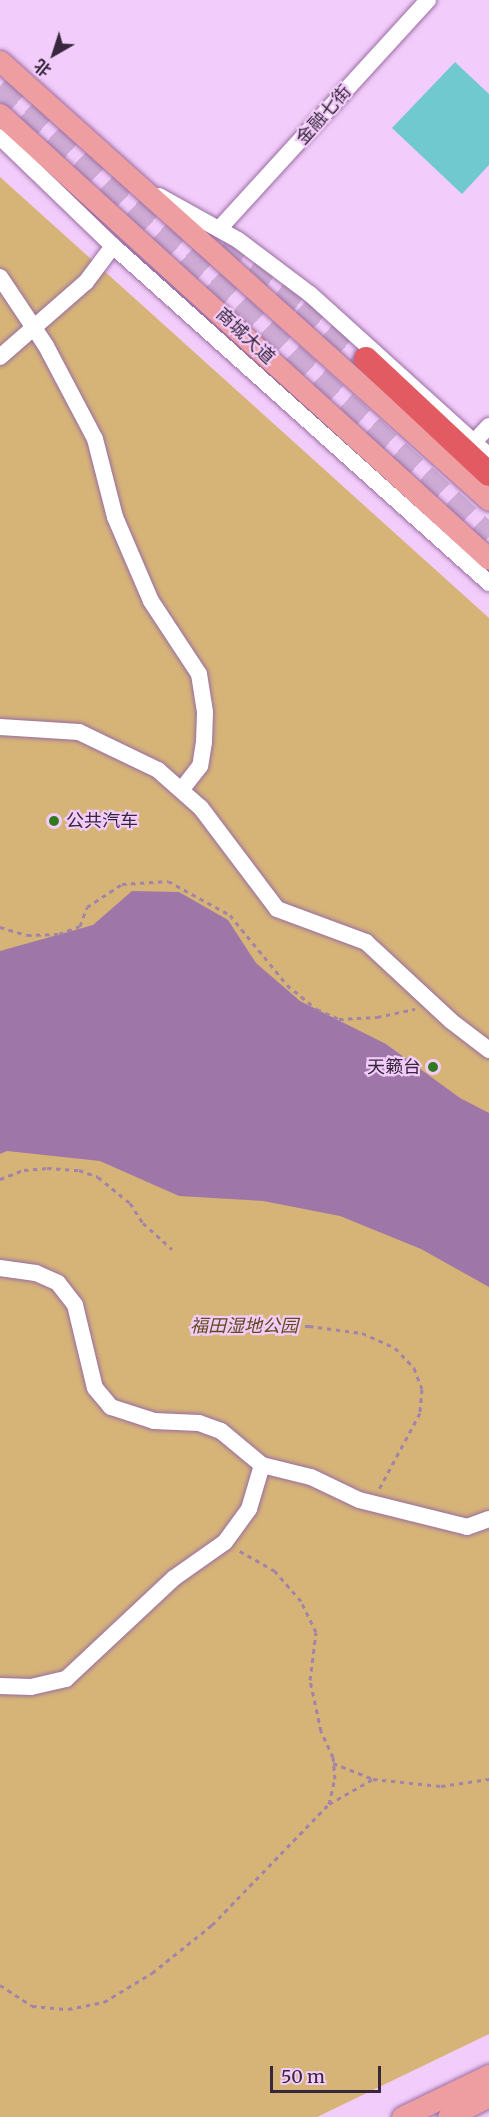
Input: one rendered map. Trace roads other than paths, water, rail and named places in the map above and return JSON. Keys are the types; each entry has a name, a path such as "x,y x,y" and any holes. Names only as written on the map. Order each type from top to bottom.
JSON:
{"highway":[{"path":"366,359 489,474"}],"main road":[{"path":"0,61 489,500"},
{"name":"商城大道","path":"0,114 489,560"},
{"path":"402,2117 489,2074"},
{"path":"448,2117 489,2096"}],"street":[{"name":"金融七街","path":"219,229 428,0"},
{"path":"0,137 113,246 489,583"},
{"path":"136,184 219,229 337,315 489,456"},
{"path":"0,357 86,282 113,246"},
{"path":"0,277 34,327 95,439 115,517 151,601 199,674 205,713 204,742 200,766 182,789"},
{"path":"474,442 489,426"},
{"path":"0,727 79,732 158,770 182,789 277,909 366,942 434,1005 489,1050"},
{"path":"0,1268 36,1273 58,1283 78,1313 95,1388 111,1407 154,1421 199,1423 221,1431 262,1465 311,1476 370,1503 467,1527 489,1519"},
{"path":"0,1686 31,1687 66,1679 174,1578 225,1542 249,1509 262,1465"}],"tunnel":[{"path":"0,86 489,536"},
{"path":"192,226 303,304 366,359"}],"place":[{"name":"公共汽车","path":"54,821"},
{"name":"天籁台","path":"433,1067"}],"park label":[{"name":"福田湿地公园","path":"244,1326"}]}
